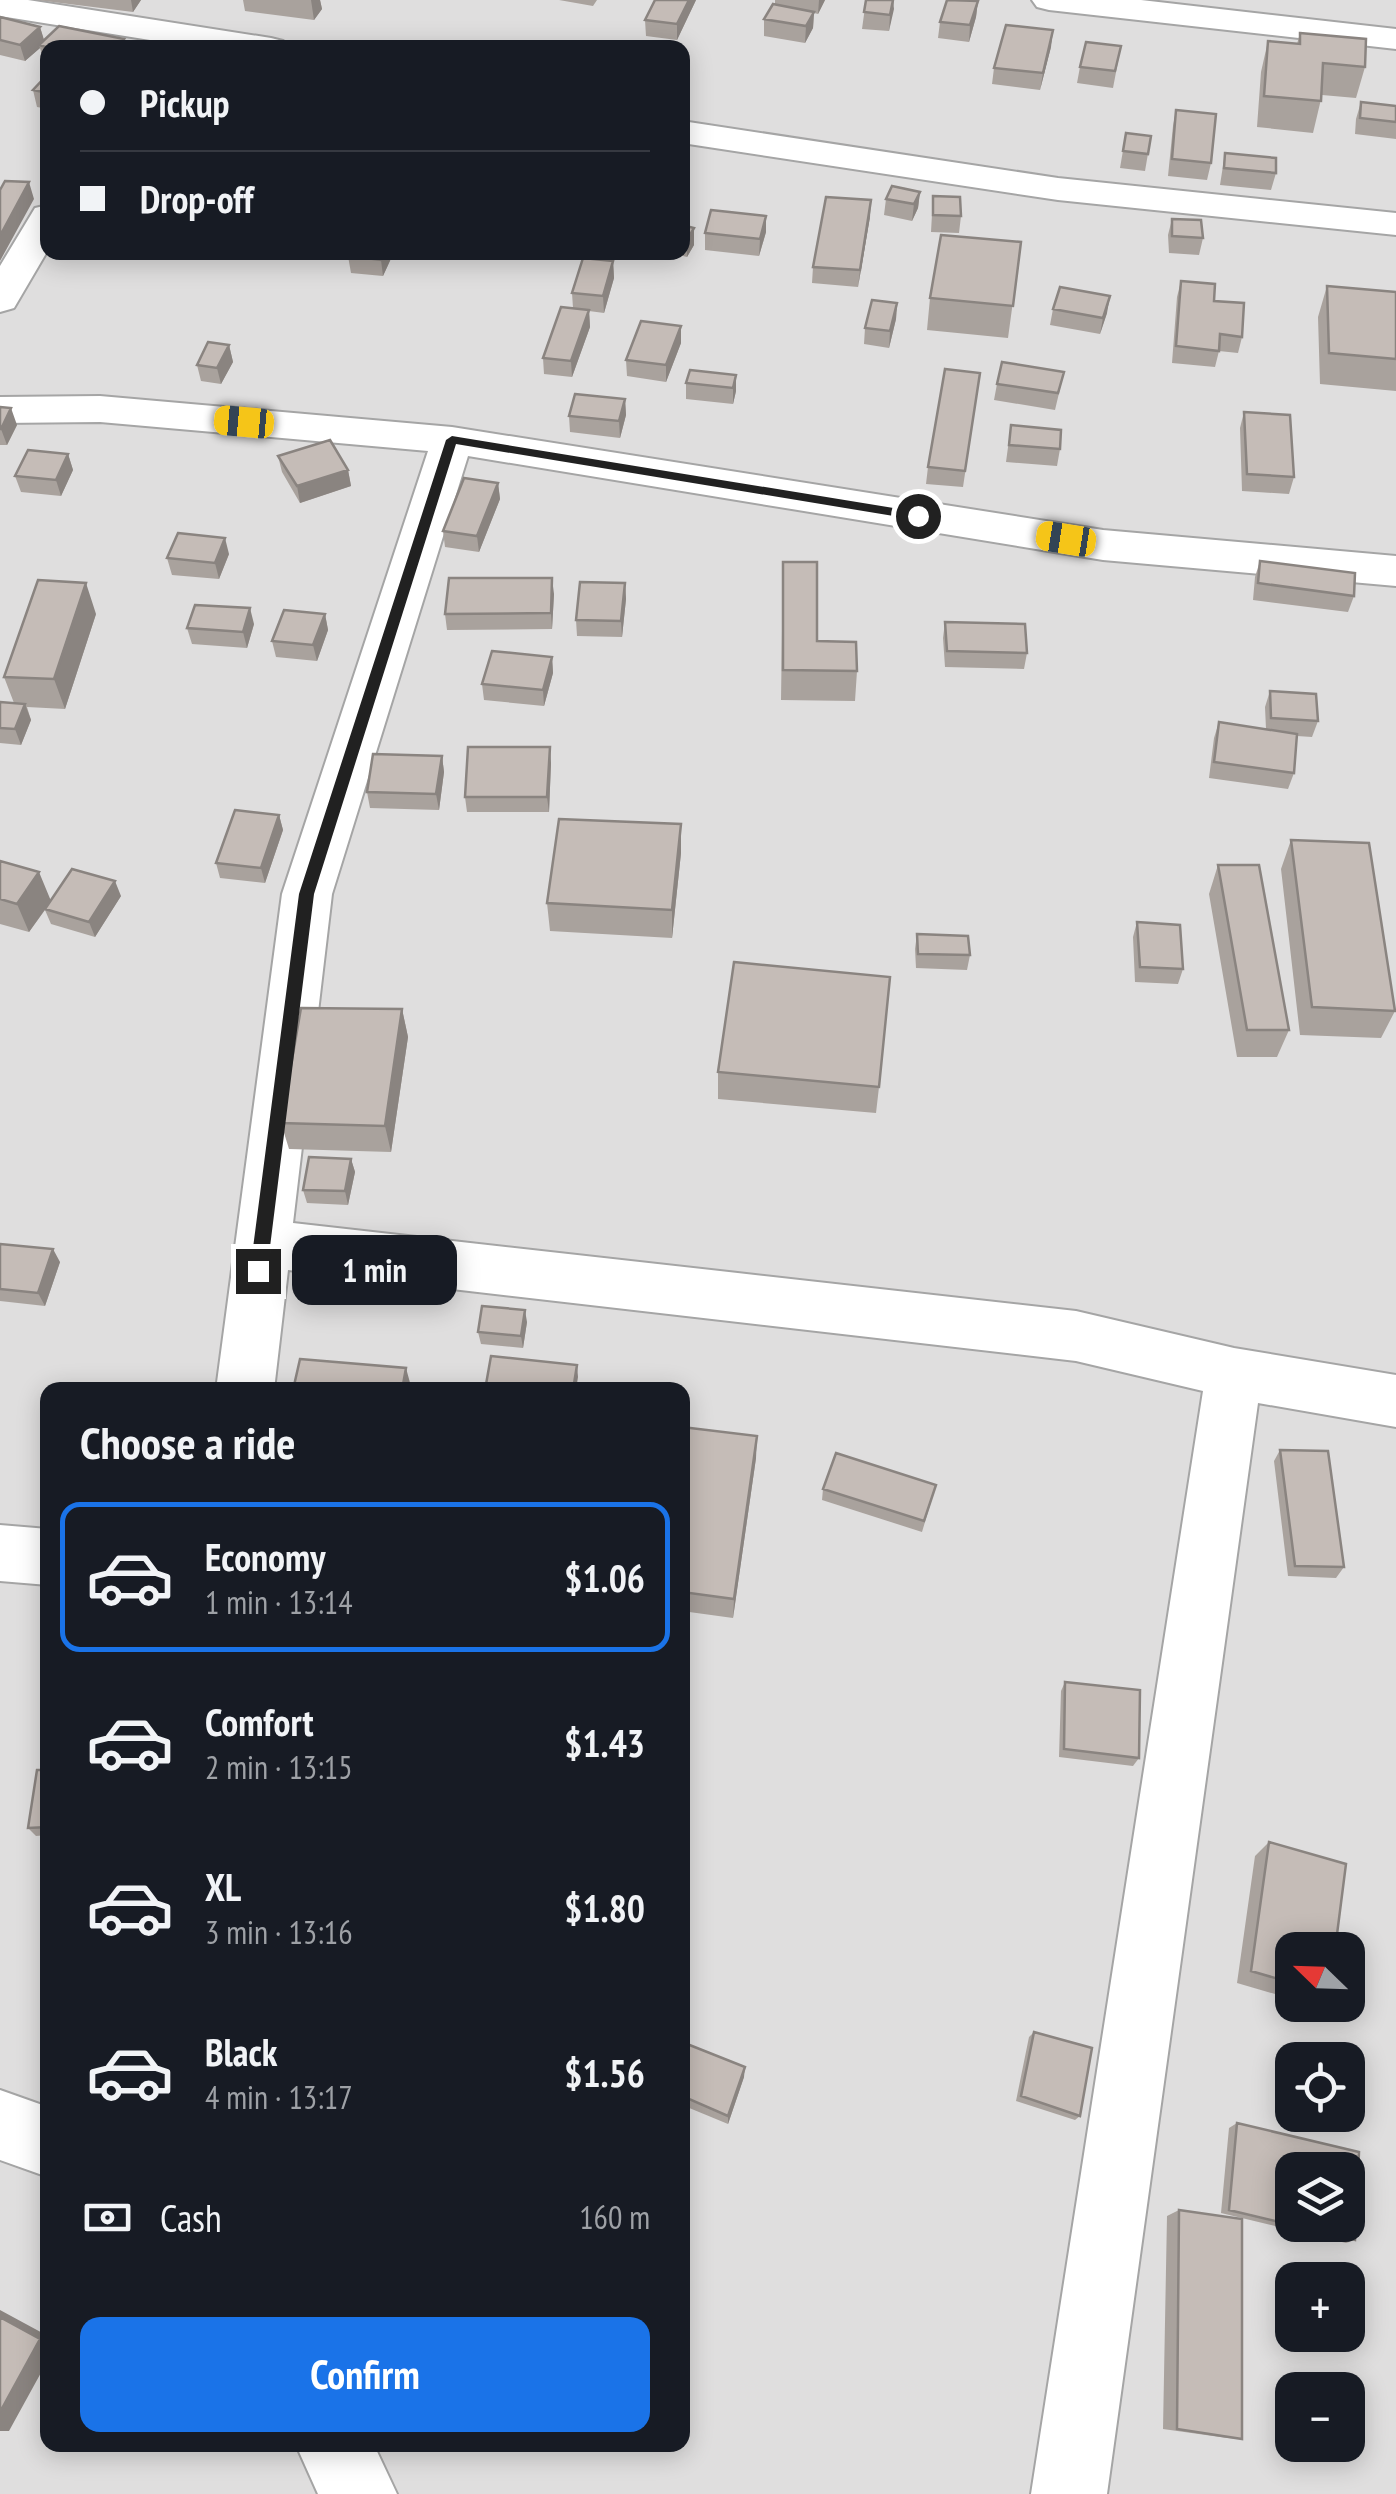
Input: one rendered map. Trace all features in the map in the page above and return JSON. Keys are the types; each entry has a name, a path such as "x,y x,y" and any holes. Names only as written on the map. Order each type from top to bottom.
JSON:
{"street":[{"path":"1048,0 1244,12 1396,39"},
{"path":"0,6 227,40"},
{"path":"690,133 1058,190 1396,224"},
{"path":"0,300 40,230"},
{"path":"0,410 100,409 452,440 1104,545 1396,571"},
{"path":"246,1382 307,894 452,440"},
{"path":"261,1243 1076,1336 1234,1373 1396,1401"},
{"path":"1068,2494 1234,1373"},
{"path":"0,1553 40,1556"},
{"path":"0,2125 40,2139"},
{"path":"337,2452 359,2494"}],"shaded area":[{"path":"0,0 1396,0 1396,2494 0,2494"}],"building":[{"path":"655,0 689,0 677,24 645,20"},
{"path":"866,0 893,0 890,15 864,12"},
{"path":"947,0 978,1 970,25 940,22"},
{"path":"773,4 814,12 806,26 764,19"},
{"path":"0,17 40,27 20,45 0,40"},
{"path":"1006,25 1053,30 1043,73 994,68"},
{"path":"59,26 124,39 123,40 44,40"},
{"path":"1300,33 1366,39 1365,67 1323,63 1321,101 1264,96 1268,41 1300,44"},
{"path":"1086,42 1121,46 1115,71 1080,67"},
{"path":"1361,102 1396,106 1396,122 1360,118"},
{"path":"1176,110 1216,114 1211,163 1172,159"},
{"path":"1126,133 1151,136 1148,154 1123,151"},
{"path":"1225,153 1276,158 1276,173 1224,168"},
{"path":"5,181 29,182 0,236 0,190"},
{"path":"892,186 920,192 914,204 886,199"},
{"path":"933,196 960,197 961,216 933,215"},
{"path":"826,197 871,200 860,270 813,267"},
{"path":"711,210 766,216 760,239 705,233"},
{"path":"1172,219 1201,220 1203,238 1172,236"},
{"path":"941,235 1021,242 1013,306 930,298"},
{"path":"582,260 613,261 603,296 572,293"},
{"path":"1181,281 1215,284 1214,301 1244,303 1242,337 1220,334 1219,351 1176,346"},
{"path":"1327,286 1396,292 1396,359 1329,353"},
{"path":"1060,287 1110,296 1103,318 1053,309"},
{"path":"872,300 897,303 890,331 865,328"},
{"path":"561,307 589,310 571,361 543,358"},
{"path":"641,321 681,326 666,365 626,360"},
{"path":"208,342 229,345 217,368 197,365"},
{"path":"1002,362 1064,372 1058,393 997,384"},
{"path":"945,369 980,373 965,471 928,467"},
{"path":"690,370 736,375 733,388 686,383"},
{"path":"575,394 625,399 619,421 569,416"},
{"path":"0,407 11,408 1,429 0,429"},
{"path":"1244,412 1290,415 1294,477 1247,474"},
{"path":"1011,425 1061,430 1060,449 1009,445"},
{"path":"330,440 348,470 297,486 278,456"},
{"path":"28,450 68,454 56,480 15,476"},
{"path":"464,478 498,483 477,536 443,531"},
{"path":"178,533 225,538 215,563 167,558"},
{"path":"1260,561 1355,573 1354,596 1258,583"},
{"path":"783,562 817,562 817,641 856,642 857,671 783,670"},
{"path":"449,578 552,578 551,613 445,614"},
{"path":"38,580 86,583 54,679 4,677"},
{"path":"580,582 625,583 621,621 576,620"},
{"path":"195,605 250,608 243,632 187,628"},
{"path":"284,610 325,614 313,645 272,641"},
{"path":"945,622 1025,624 1027,653 947,651"},
{"path":"492,651 552,657 543,690 482,684"},
{"path":"1270,691 1316,694 1318,721 1271,718"},
{"path":"0,702 25,704 15,729 0,728"},
{"path":"1219,722 1297,734 1294,773 1214,762"},
{"path":"468,747 550,747 547,797 465,797"},
{"path":"373,754 442,756 436,794 367,792"},
{"path":"235,810 279,815 261,868 216,863"},
{"path":"559,819 681,824 672,910 547,903"},
{"path":"1291,840 1369,843 1395,1011 1312,1007"},
{"path":"0,861 39,872 17,904 0,899"},
{"path":"1218,865 1259,865 1289,1030 1247,1030"},
{"path":"72,869 115,881 89,922 45,909"},
{"path":"1137,922 1180,925 1183,969 1140,967"},
{"path":"917,934 968,936 970,955 918,954"},
{"path":"734,962 890,977 879,1087 718,1072"},
{"path":"301,1008 402,1009 385,1126 281,1123"},
{"path":"309,1157 351,1159 345,1191 303,1190"},
{"path":"0,1244 53,1249 38,1293 0,1289"},
{"path":"482,1306 525,1310 521,1336 478,1332"},
{"path":"491,1356 577,1365 574,1382 486,1382"},
{"path":"300,1359 406,1368 403,1382 295,1382"},
{"path":"690,1428 757,1436 734,1599 690,1593"},
{"path":"1280,1450 1328,1451 1344,1567 1295,1566"},
{"path":"836,1453 936,1485 924,1521 823,1489"},
{"path":"1065,1682 1140,1690 1139,1758 1064,1749"},
{"path":"37,1770 40,1770 40,1827 28,1828"},
{"path":"1269,1842 1346,1864 1337,1932 1275,1932 1275,1978 1251,1971"},
{"path":"1034,2032 1092,2048 1080,2116 1021,2096"},
{"path":"690,2045 745,2067 728,2116 690,2099"},
{"path":"1237,2123 1359,2152 1275,2152 1275,2221 1229,2210"},
{"path":"1179,2210 1242,2219 1242,2439 1177,2429"},
{"path":"0,2317 40,2339 0,2412"}],"route":[{"path":"258,1271 307,894 452,440 918,516"}]}
